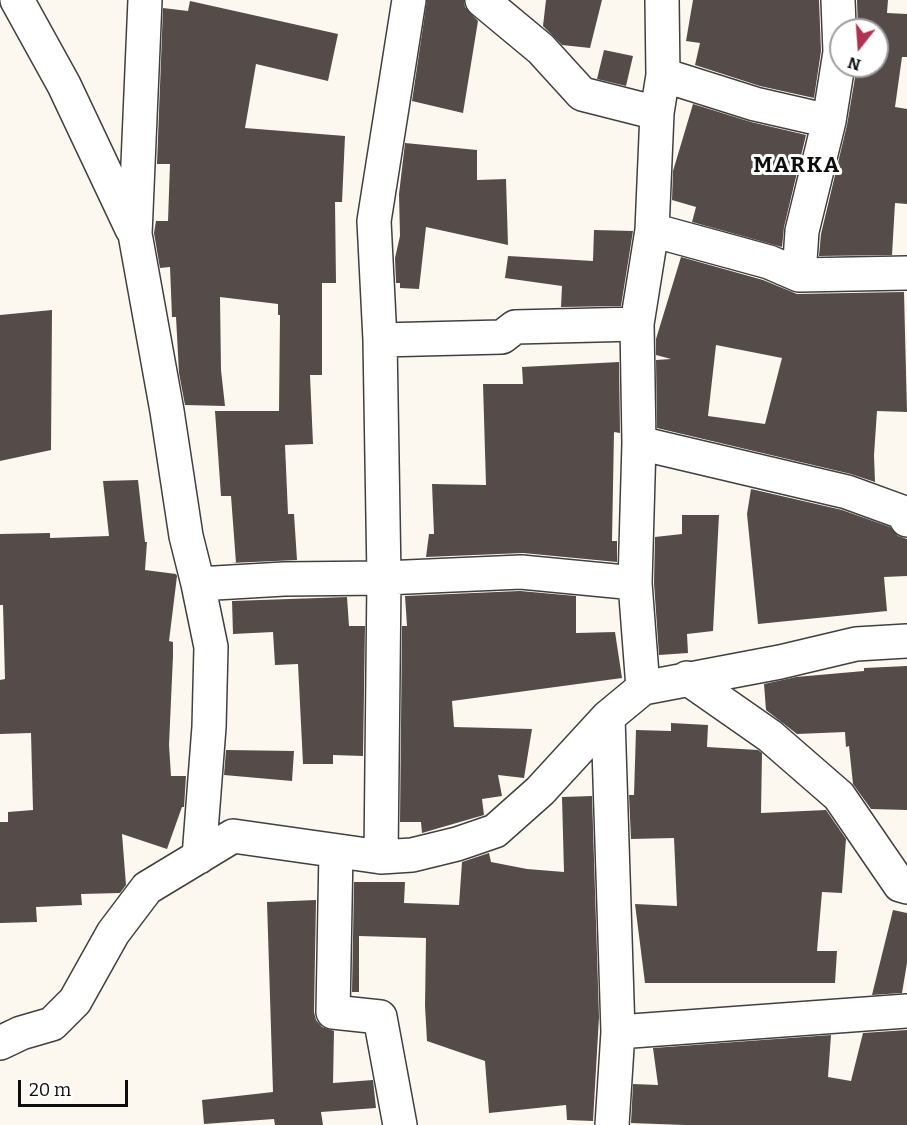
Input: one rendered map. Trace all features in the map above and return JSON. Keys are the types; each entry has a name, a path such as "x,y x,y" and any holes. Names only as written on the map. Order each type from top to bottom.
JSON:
{"street":[{"path":"17,0 64,85 135,234"},
{"path":"145,0 135,234 167,411 186,536 211,647 209,727 198,857"},
{"path":"381,857 384,578 380,339 374,221 409,0"},
{"path":"482,0 541,49 582,94 657,113"},
{"path":"643,688 635,583 639,443 637,324 652,230 657,113 663,75 662,0"},
{"path":"799,275 802,231 829,122 840,52 838,0"},
{"path":"663,75 755,104 829,122"},
{"path":"652,230 769,262 799,275 907,273"},
{"path":"380,339 502,337 515,327 637,324"},
{"path":"639,443 847,492 902,513 907,520"},
{"path":"198,584 284,579 384,578 521,572 635,583"},
{"path":"0,1043 21,1033 52,1024 75,1001 113,933 147,888 233,836 381,857 412,855 457,844 495,831 540,791 608,717 643,688 780,662 856,644 907,641"},
{"path":"687,678 770,736 839,796 900,885 907,887"},
{"path":"608,717 618,1032 612,1125"},
{"path":"336,850 333,1012 380,1017 400,1125"},
{"path":"618,1032 907,1011"}],"building":[{"path":"427,0 464,0 465,7 478,21 463,113 412,101"},
{"path":"546,0 602,0 590,48 562,45 543,26"},
{"path":"693,0 819,0 821,51 814,98 760,86 695,65 700,43 686,41"},
{"path":"857,0 888,0 887,13 907,14 907,57 902,57 895,107 907,109 907,204 895,203 892,255 819,256 821,234 847,125 855,78 889,78 889,18 858,18"},
{"path":"190,1 338,34 328,81 256,64 245,128 345,136 342,202 335,202 336,283 322,283 322,375 310,375 313,444 285,445 288,514 294,514 297,560 236,563 231,496 221,496 215,411 279,411 280,315 278,315 278,304 220,297 221,370 225,406 185,405 179,373 176,317 172,317 170,267 160,268 154,233 156,221 168,221 170,164 157,164 163,8 188,11"},
{"path":"604,50 633,56 626,86 597,79"},
{"path":"693,104 751,122 806,135 784,227 782,247 692,222 696,207 672,200 673,171"},
{"path":"405,143 477,150 477,180 506,179 508,245 426,227 419,289 400,288 400,283 396,283 395,258 400,236 399,194"},
{"path":"594,230 633,231 621,306 561,307 562,286 505,278 508,256 593,261"},
{"path":"681,257 763,280 797,294 904,292 907,412 877,411 875,482 851,474 657,428 656,360 671,359 656,355 656,339","holes":["716,345 782,358 765,424 708,416"]},
{"path":"52,310 51,450 0,461 0,315"},
{"path":"619,362 620,433 614,432 612,541 617,541 617,562 523,553 426,557 429,534 434,534 432,484 486,485 483,384 523,384 522,367"},
{"path":"138,480 145,542 147,542 145,570 177,576 169,641 173,642 173,656 169,745 171,776 186,776 184,807 182,807 167,849 122,834 126,885 120,893 81,894 82,905 36,907 37,922 0,923 0,822 8,822 8,812 33,810 31,733 0,734 0,680 5,679 3,605 0,605 0,534 50,533 50,538 109,536 103,481"},
{"path":"751,489 842,510 890,527 898,536 907,539 907,576 884,577 887,611 758,624 747,514"},
{"path":"682,515 719,515 713,631 687,634 688,653 659,655 654,583 655,537 682,534"},
{"path":"520,591 576,596 576,633 615,632 622,678 452,701 454,727 532,729 524,778 498,775 502,796 482,799 484,815 422,833 421,822 400,822 402,626 407,626 405,596"},
{"path":"347,597 349,626 365,626 363,756 333,755 333,764 303,764 298,664 275,665 273,632 233,634 232,601"},
{"path":"907,666 907,810 871,809 853,784 849,746 846,747 845,732 797,734 766,710 764,684 796,677 864,671 864,668"},
{"path":"671,723 708,725 707,747 758,750 762,753 761,813 826,810 846,839 842,893 822,892 817,951 837,951 835,983 645,983 635,904 677,906 674,838 631,839 629,795 634,795 636,730 671,731"},
{"path":"226,750 294,751 292,781 224,775"},
{"path":"592,796 599,1017 593,1121 567,1120 566,1105 489,1113 485,1061 427,1041 426,938 359,936 359,992 352,992 354,882 405,882 404,903 459,905 462,862 489,853 491,862 527,869 564,872 562,797"},
{"path":"316,900 314,1012 316,1020 322,1027 334,1031 333,1083 373,1080 376,1108 321,1112 323,1125 275,1125 274,1119 204,1124 202,1100 273,1092 267,902"},
{"path":"893,910 907,913 907,963 902,993 872,995"},
{"path":"907,1030 907,1125 631,1123 633,1084 658,1085 653,1048 831,1035 828,1077 851,1081 863,1033"}],"district":[{"name":"MARKA","path":"797,166"}]}
